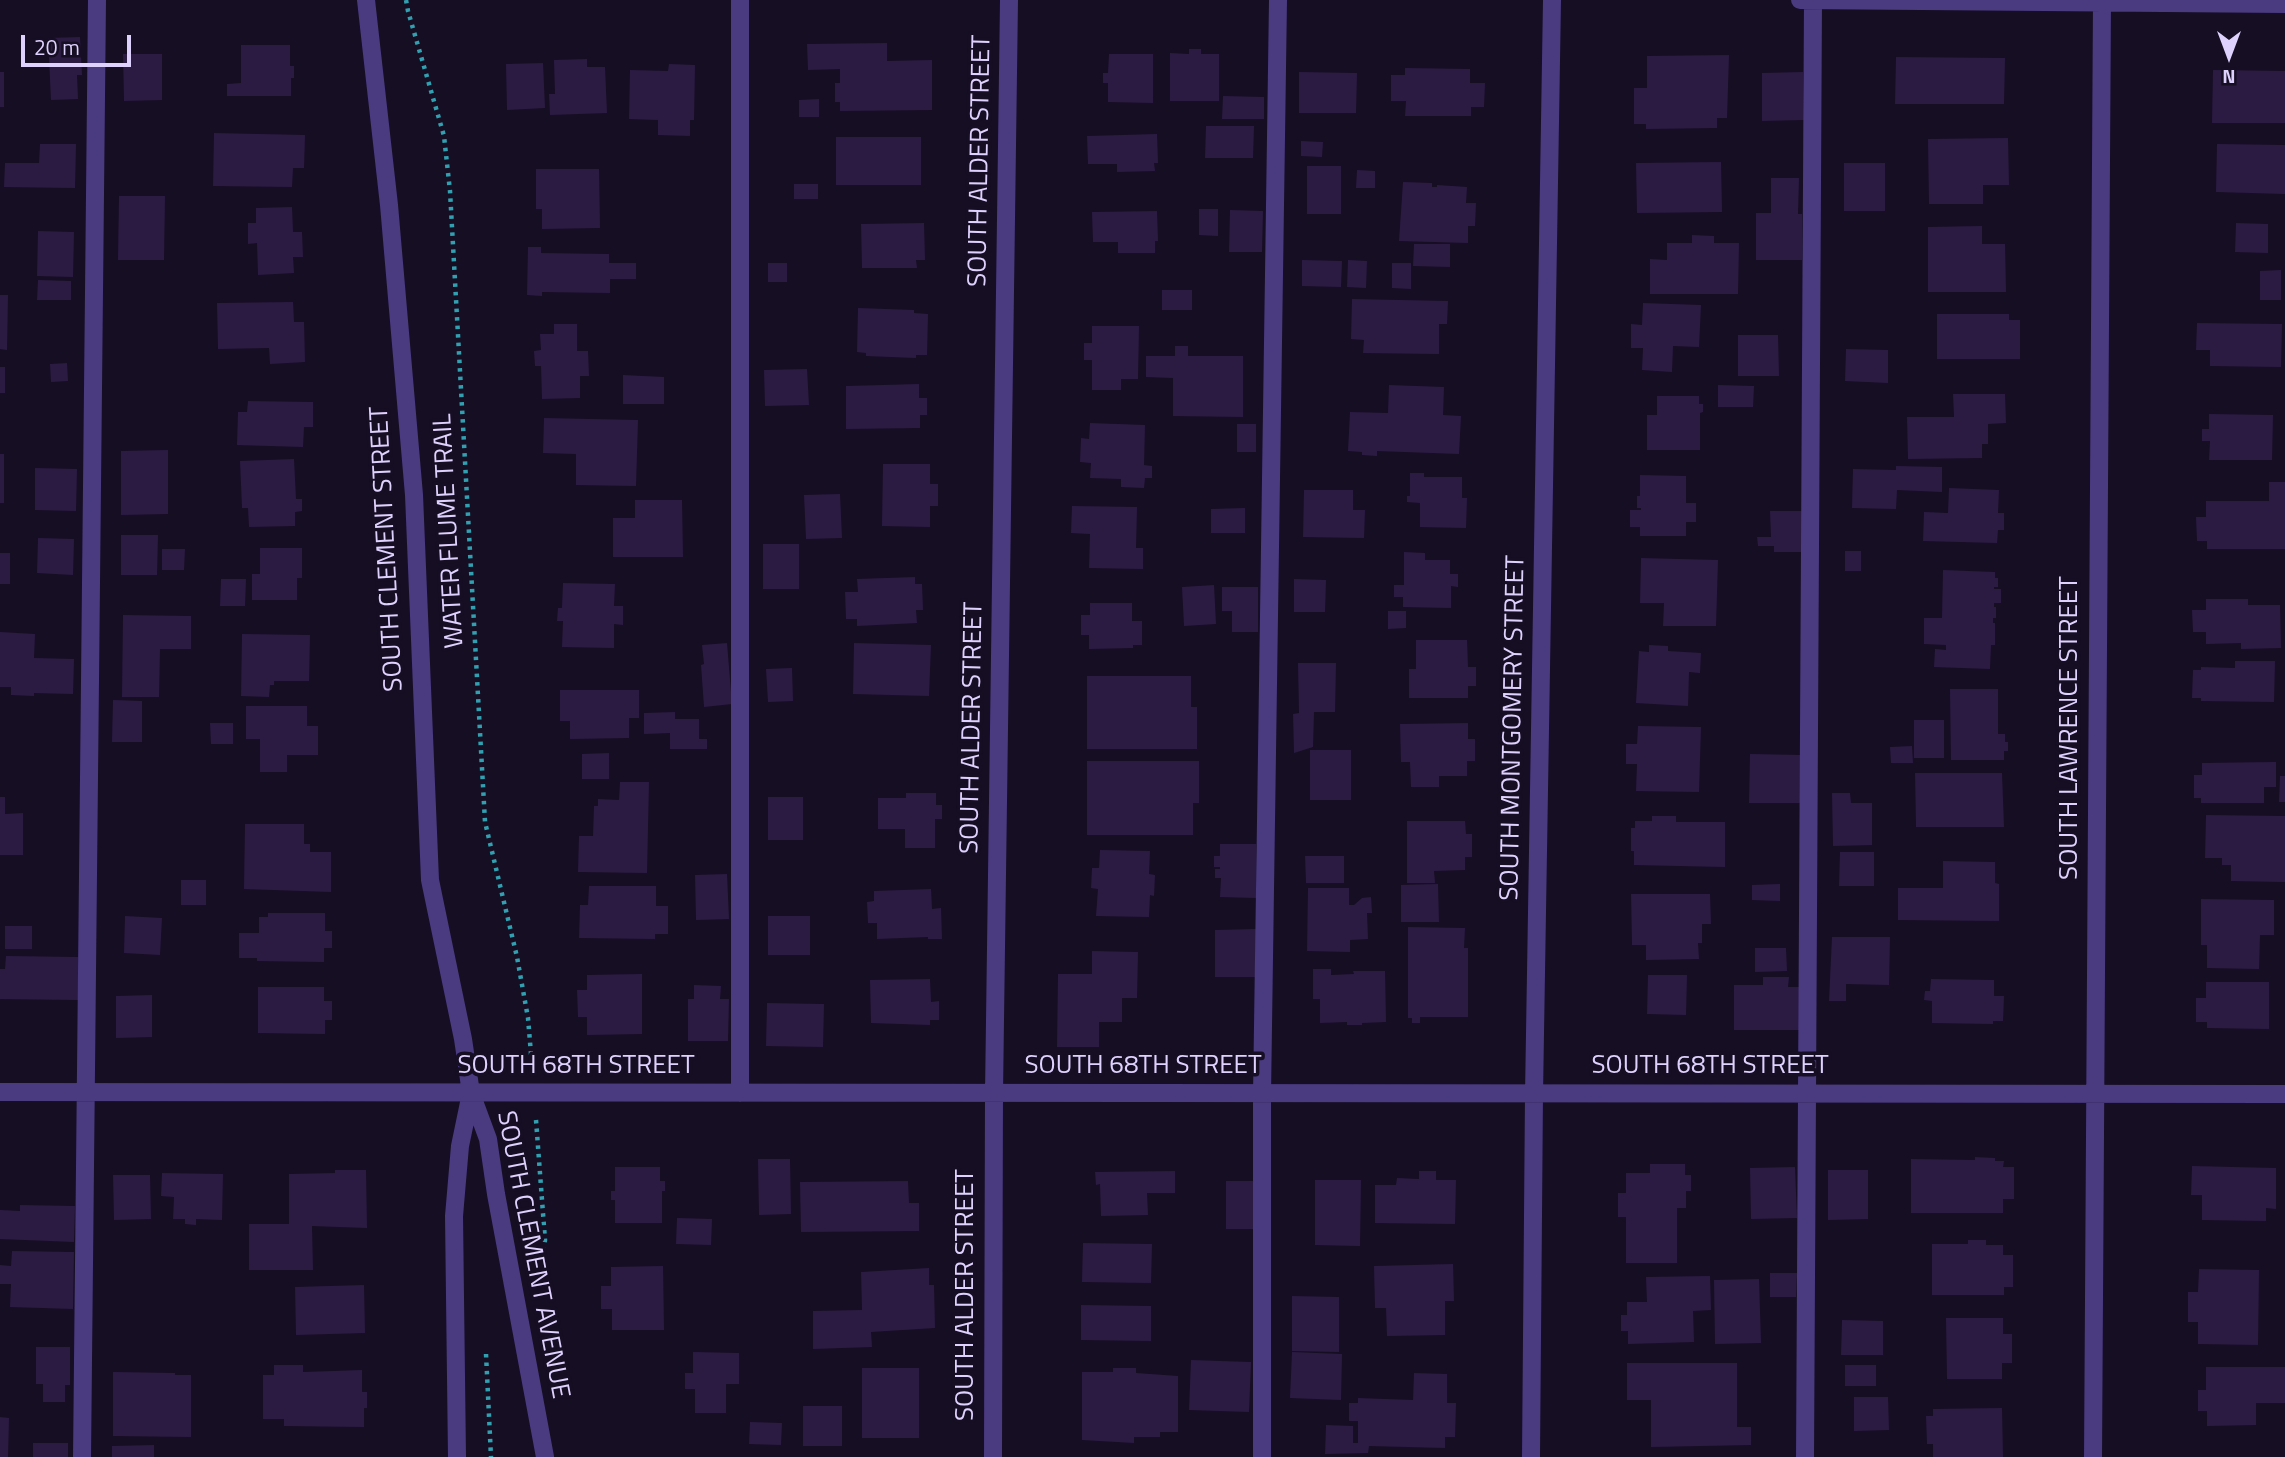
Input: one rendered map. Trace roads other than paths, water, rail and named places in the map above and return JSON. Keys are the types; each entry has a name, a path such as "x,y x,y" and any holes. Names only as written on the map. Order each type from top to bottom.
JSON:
{"street":[{"path":"82,1457 97,0"},
{"name":"SOUTH CLEMENT STREET","path":"366,0 389,205 414,495 430,880 463,1039 471,1093"},
{"path":"740,0 740,1093"},
{"name":"SOUTH ALDER STREET","path":"993,1457 994,1093 1009,0"},
{"path":"1262,1457 1262,1094 1278,0"},
{"name":"SOUTH MONTGOMERY STREET","path":"1531,1457 1534,1094 1552,0"},
{"path":"1800,0 2285,4"},
{"path":"1805,1457 1813,0"},
{"name":"SOUTH LAWRENCE STREET","path":"2093,1457 2102,1"},
{"name":"SOUTH 68TH STREET","path":"0,1092 2285,1094"},
{"name":"SOUTH CLEMENT AVENUE","path":"457,1457 454,1216 460,1146 471,1093"},
{"name":"SOUTH CLEMENT AVENUE","path":"471,1093 488,1139 545,1457"}]}
